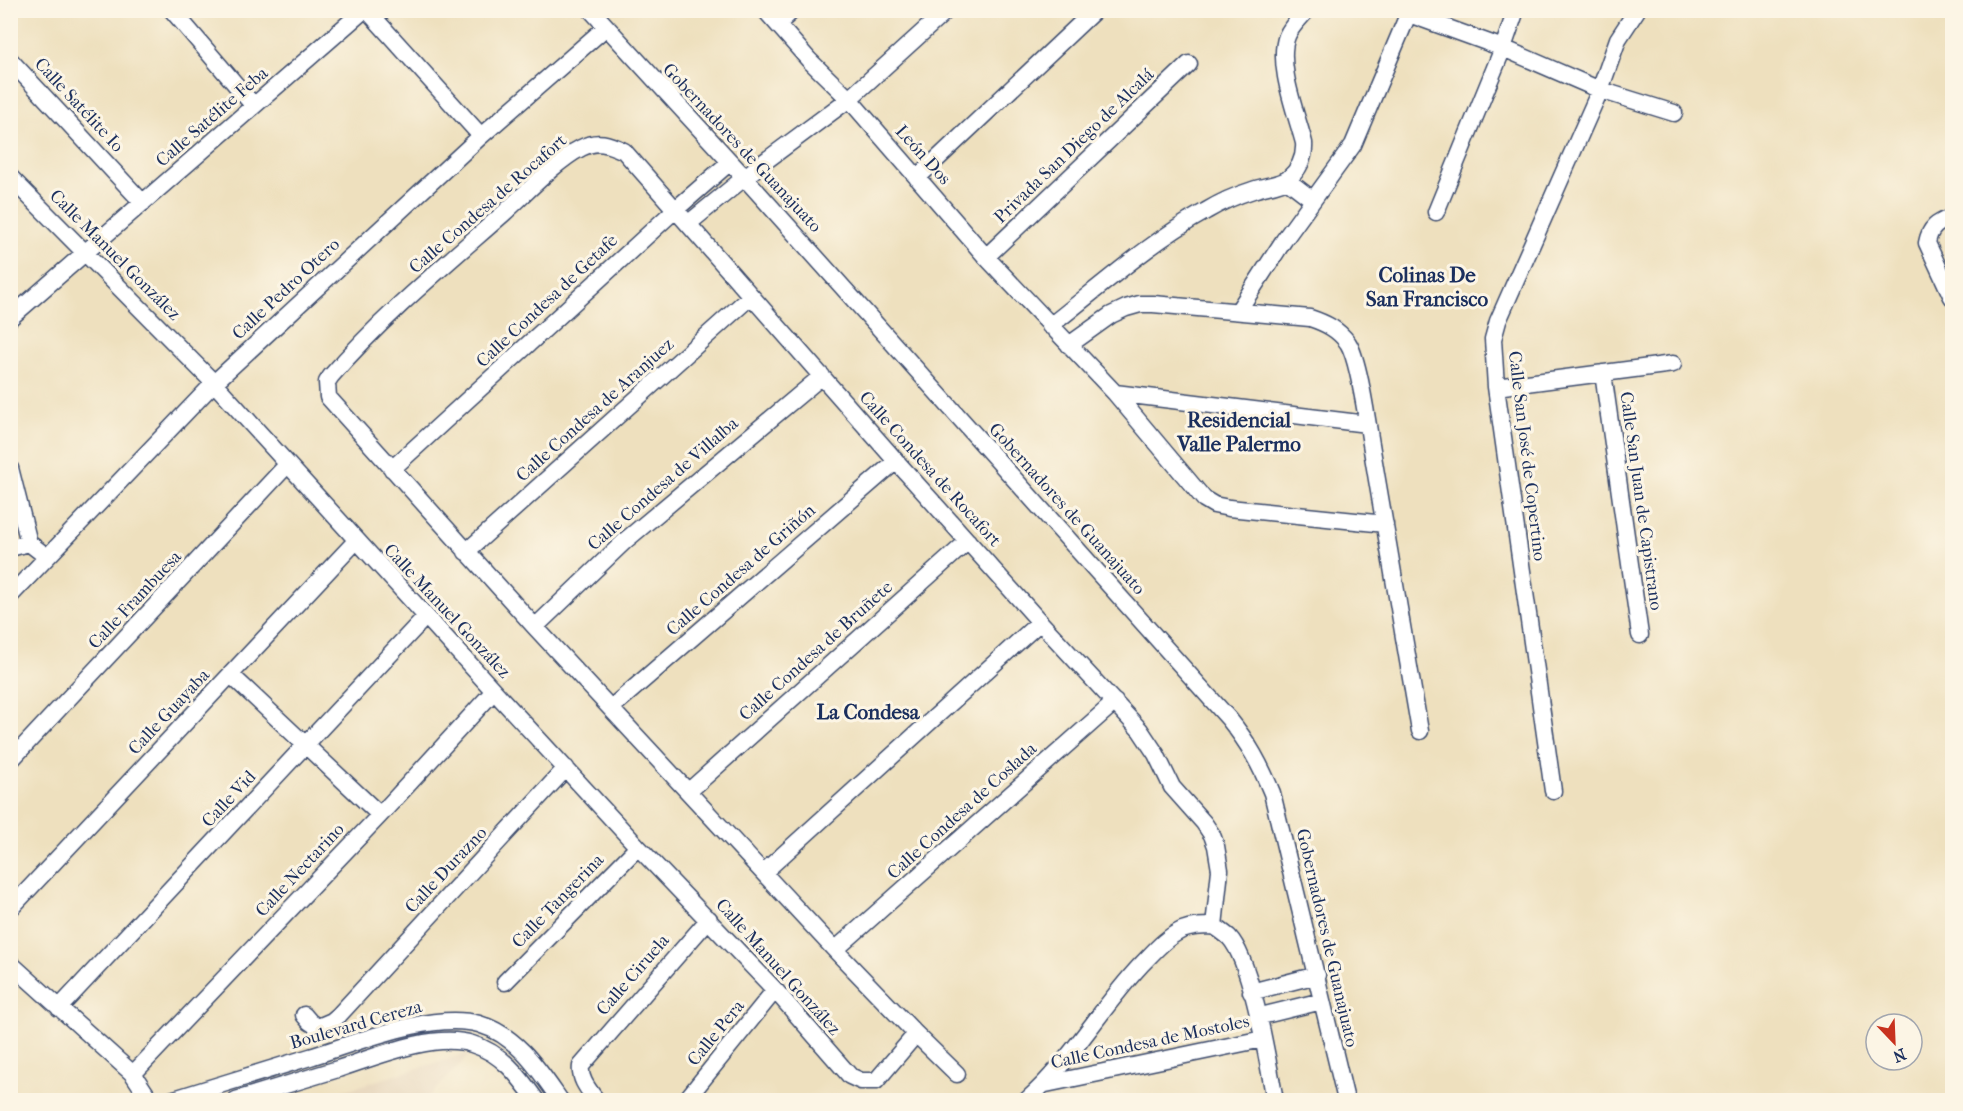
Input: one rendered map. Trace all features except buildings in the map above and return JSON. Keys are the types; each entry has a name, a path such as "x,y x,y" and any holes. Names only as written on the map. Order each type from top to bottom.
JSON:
{"street":[{"path":"172,10 254,106"},
{"path":"366,10 481,136"},
{"name":"Calle Satélite Feba","path":"10,318 366,10"},
{"name":"Gobernadores de Guanajuato","path":"591,10 605,28 745,178 1229,719 1249,745 1272,793 1346,1101"},
{"name":"León Dos","path":"765,10 809,60 849,99 986,257 1115,393 1204,499 1214,505 1229,508 1385,524"},
{"path":"778,24 794,10"},
{"path":"689,223 849,99 947,10"},
{"path":"917,178 1095,10"},
{"path":"1050,326 1161,239 1184,224 1238,196 1287,180 1300,165 1305,153 1304,143 1286,75 1284,53 1287,36 1307,10"},
{"path":"1436,212 1503,48 1516,10"},
{"name":"Calle San José de Copertino","path":"1553,791 1496,387 1493,339 1498,321 1600,90 1618,39 1637,10"},
{"path":"1238,311 1284,240 1353,145 1409,12 1503,48 1600,90 1674,113"},
{"name":"Calle Pedro Otero","path":"10,596 214,383 481,136 605,28"},
{"name":"Calle Satélite Io","path":"10,60 143,203"},
{"name":"Privada San Diego de Alcalá","path":"986,257 1189,64"},
{"name":"Calle Condesa de Rocafort","path":"957,1074 916,1035 835,950 535,627 333,404 326,391 327,382 331,376 389,316 581,147 595,143 608,144 624,151 896,461 1140,730 1156,754 1172,787 1212,835 1220,870 1214,926"},
{"name":"Calle Condesa de Getafe","path":"392,470 730,162"},
{"name":"Calle Manuel González","path":"10,177 214,383 638,847 775,990 850,1076 861,1081 876,1081 916,1035"},
{"path":"1287,180 1313,200"},
{"path":"1953,217 1936,224 1931,229 1927,243 1953,297"},
{"name":"Calle Condesa de Aranjuez","path":"466,552 750,297"},
{"path":"1069,345 1111,315 1126,308 1153,303 1310,318 1325,323 1348,343 1354,357 1367,424 1420,731"},
{"path":"1496,387 1672,364"},
{"name":"Calle San Juan de Capistrano","path":"1603,373 1640,635"},
{"name":"Calle Condesa de Villalba","path":"535,627 626,540 822,376"},
{"path":"1115,393 1367,424"},
{"name":"Calle Condesa de Griñón","path":"611,708 896,461"},
{"name":"Calle Frambuesa","path":"10,761 287,465"},
{"path":"10,468 29,543 47,557"},
{"name":"Calle Guayaba","path":"10,909 356,541"},
{"name":"Calle Condesa de Bruñete","path":"689,791 968,541"},
{"path":"10,548 29,543"},
{"name":"Calle Vid","path":"58,1008 426,616"},
{"path":"764,872 1040,622"},
{"path":"231,675 380,814"},
{"name":"Calle Nectarino","path":"133,1074 494,691"},
{"name":"Calle Condesa de Coslada","path":"835,950 1115,702"},
{"name":"Calle Durazno","path":"304,1016 318,1027 332,1021 566,768"},
{"name":"Calle Tangerina","path":"505,982 638,847"},
{"name":"Calle Ciruela","path":"596,1101 583,1081 580,1071 588,1057 709,919"},
{"path":"1027,1101 1046,1084 1121,986 1161,944 1183,930 1200,926 1214,926 1229,938 1240,956 1263,1039 1275,1101"},
{"path":"10,963 133,1074 150,1101"},
{"path":"1251,992 1317,975"},
{"name":"Calle Pera","path":"686,1101 775,990"},
{"path":"1257,1017 1323,1002"},
{"name":"Boulevard Cereza","path":"171,1101 420,1024 449,1021 478,1024 499,1034 521,1049 560,1101"},
{"name":"Calle Condesa de Mostoles","path":"1046,1084 1263,1039"},
{"name":"Boulevard Cereza","path":"236,1101 426,1043 449,1041 472,1043 498,1056 519,1075 536,1101"}],"shaded area":[{"path":"472,1052 426,1100 312,1100"}],"district":[{"name":"Colinas De San Francisco","path":"1427,287"},
{"name":"Residencial Valle Palermo","path":"1239,432"},
{"name":"La Condesa","path":"868,712"}]}
